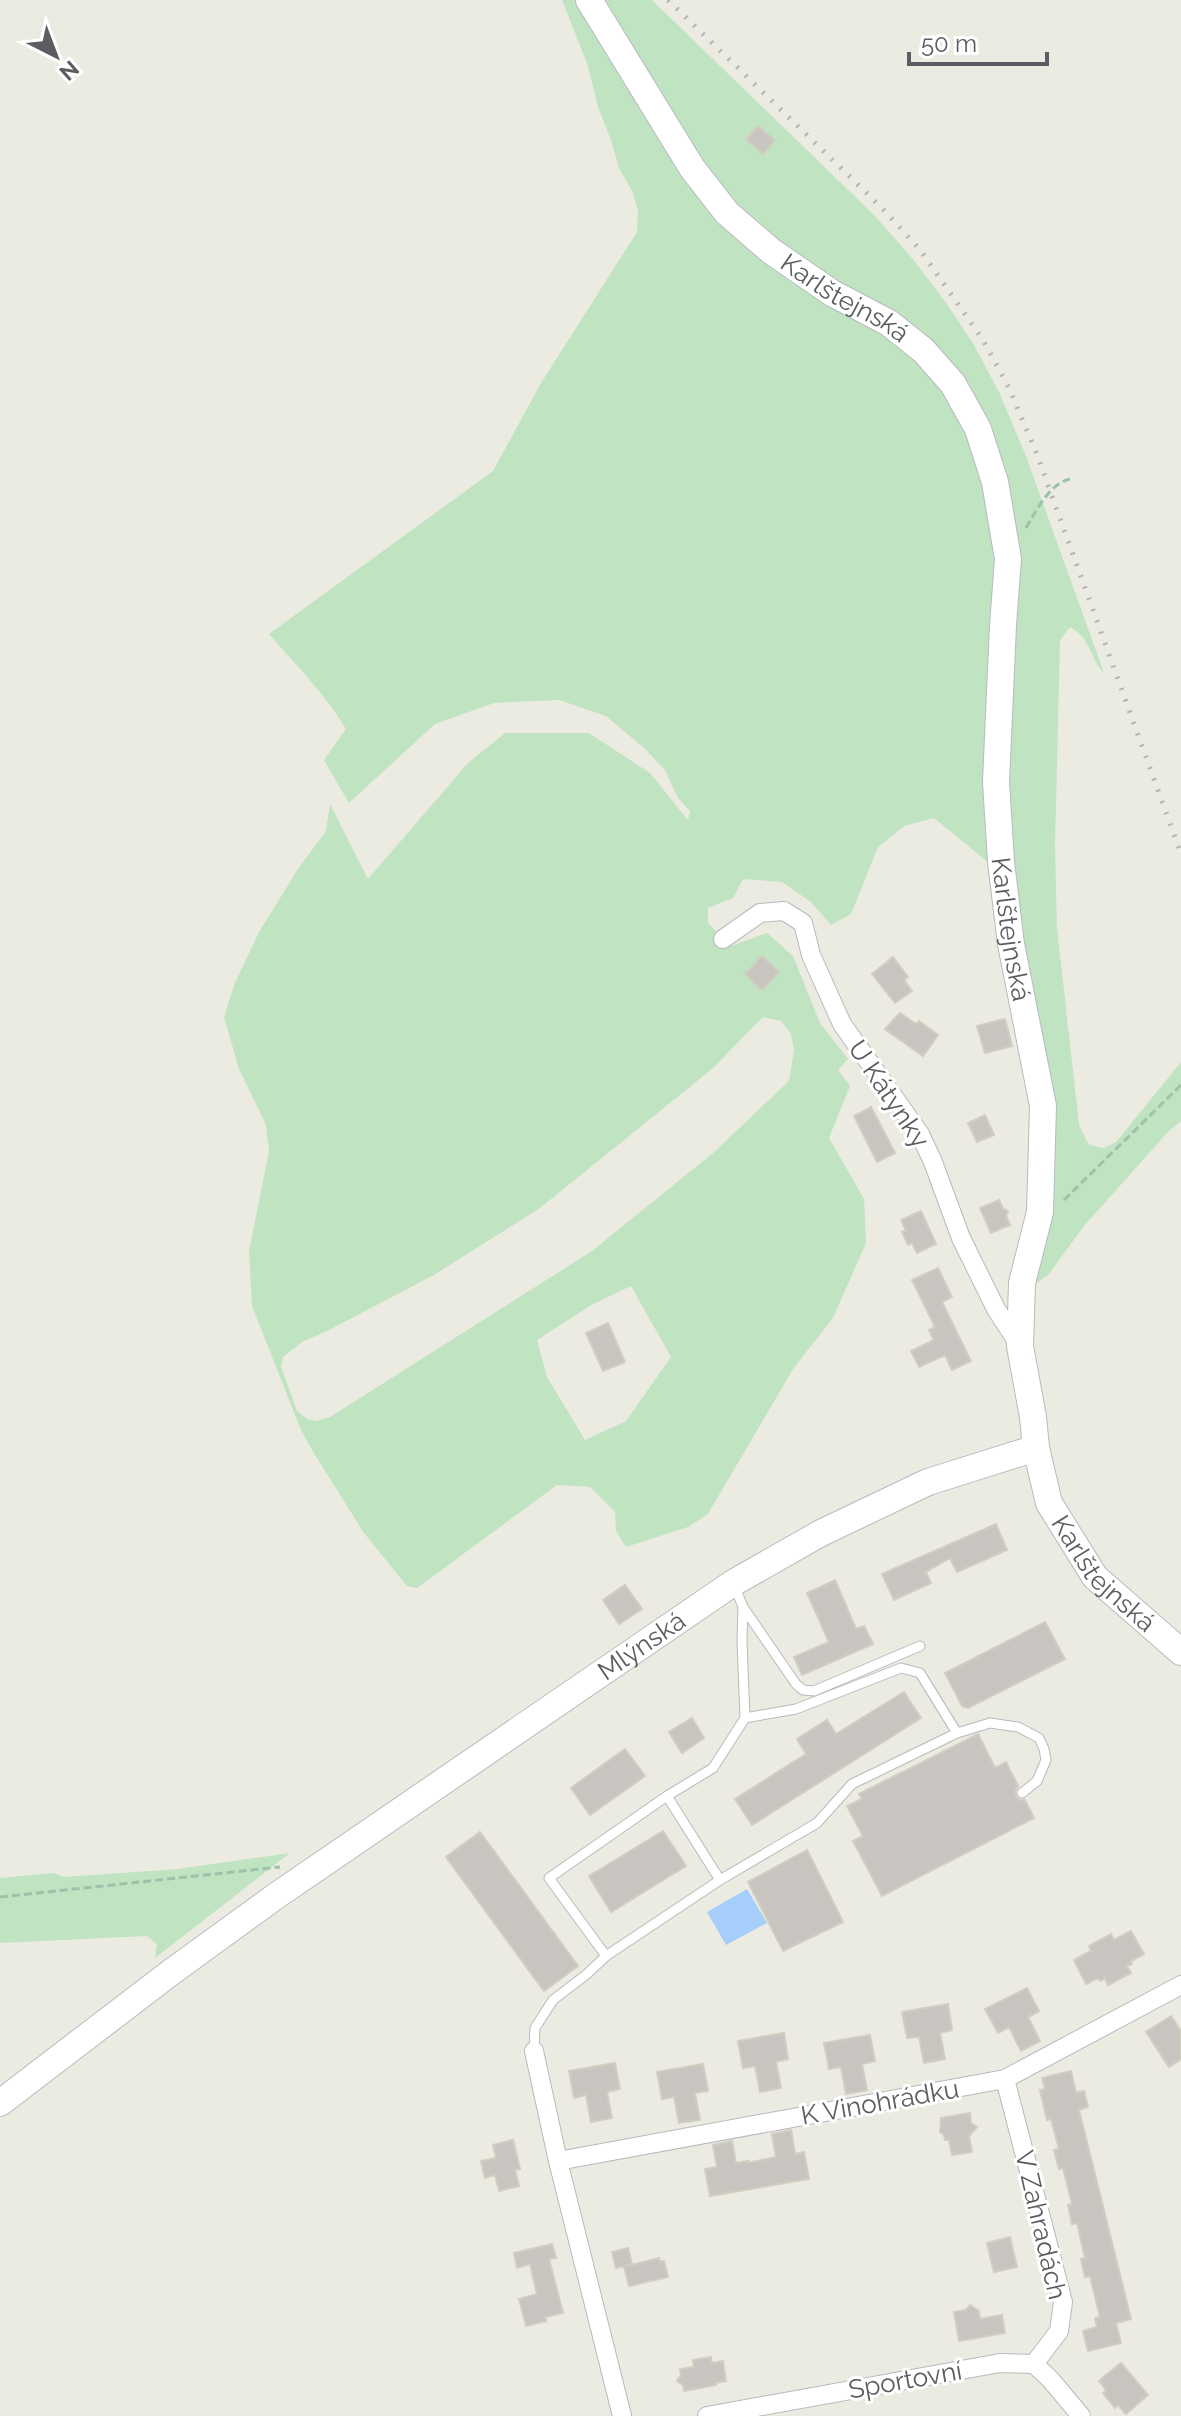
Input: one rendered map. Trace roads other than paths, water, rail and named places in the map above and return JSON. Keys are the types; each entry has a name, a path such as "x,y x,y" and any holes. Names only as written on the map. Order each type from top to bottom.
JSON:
{"street":[{"name":"Karlštejnská","path":"589,0 692,168 727,213 771,251 832,293 889,323 924,351 953,384 978,429 995,482 1008,559 996,782 1001,862 1011,944 1043,1106 1040,1212 1022,1283 1020,1346 1036,1448 1049,1503 1095,1577 1181,1652"},
{"name":"U Kátynky","path":"723,939 760,913 784,911 803,923 811,955 842,1024 920,1134 961,1238 996,1309 1020,1346"},
{"name":"Mlýnská","path":"0,2103 276,1896 738,1595 821,1533 928,1482 1036,1448"},
{"name":"K Vinohrádku","path":"558,2161 1005,2079 1181,1985"},
{"path":"534,2051 558,2161 622,2416"},
{"name":"V Zahradách","path":"1005,2079 1063,2302 1059,2331 1034,2364"},
{"name":"Sportovní","path":"707,2416 1000,2363 1034,2364"},
{"path":"1034,2364 1081,2416"}],"lane":[{"path":"738,1595 803,1690 814,1691 920,1646"},
{"path":"606,1956 549,1878 713,1768 745,1718 738,1595"},
{"path":"745,1718 796,1709 901,1668 920,1673 957,1733"},
{"path":"534,2051 535,2028 553,2000 606,1956 720,1880 817,1823 852,1784 957,1733 990,1723 1018,1727 1039,1738 1046,1760 1037,1781 1022,1793"},
{"path":"667,1796 720,1880"}],"water":[{"path":"747,1889 767,1923 726,1945 707,1912"}],"railway":[{"path":"668,0 883,209 921,251 983,340 1009,388 1036,452 1181,854"}]}
